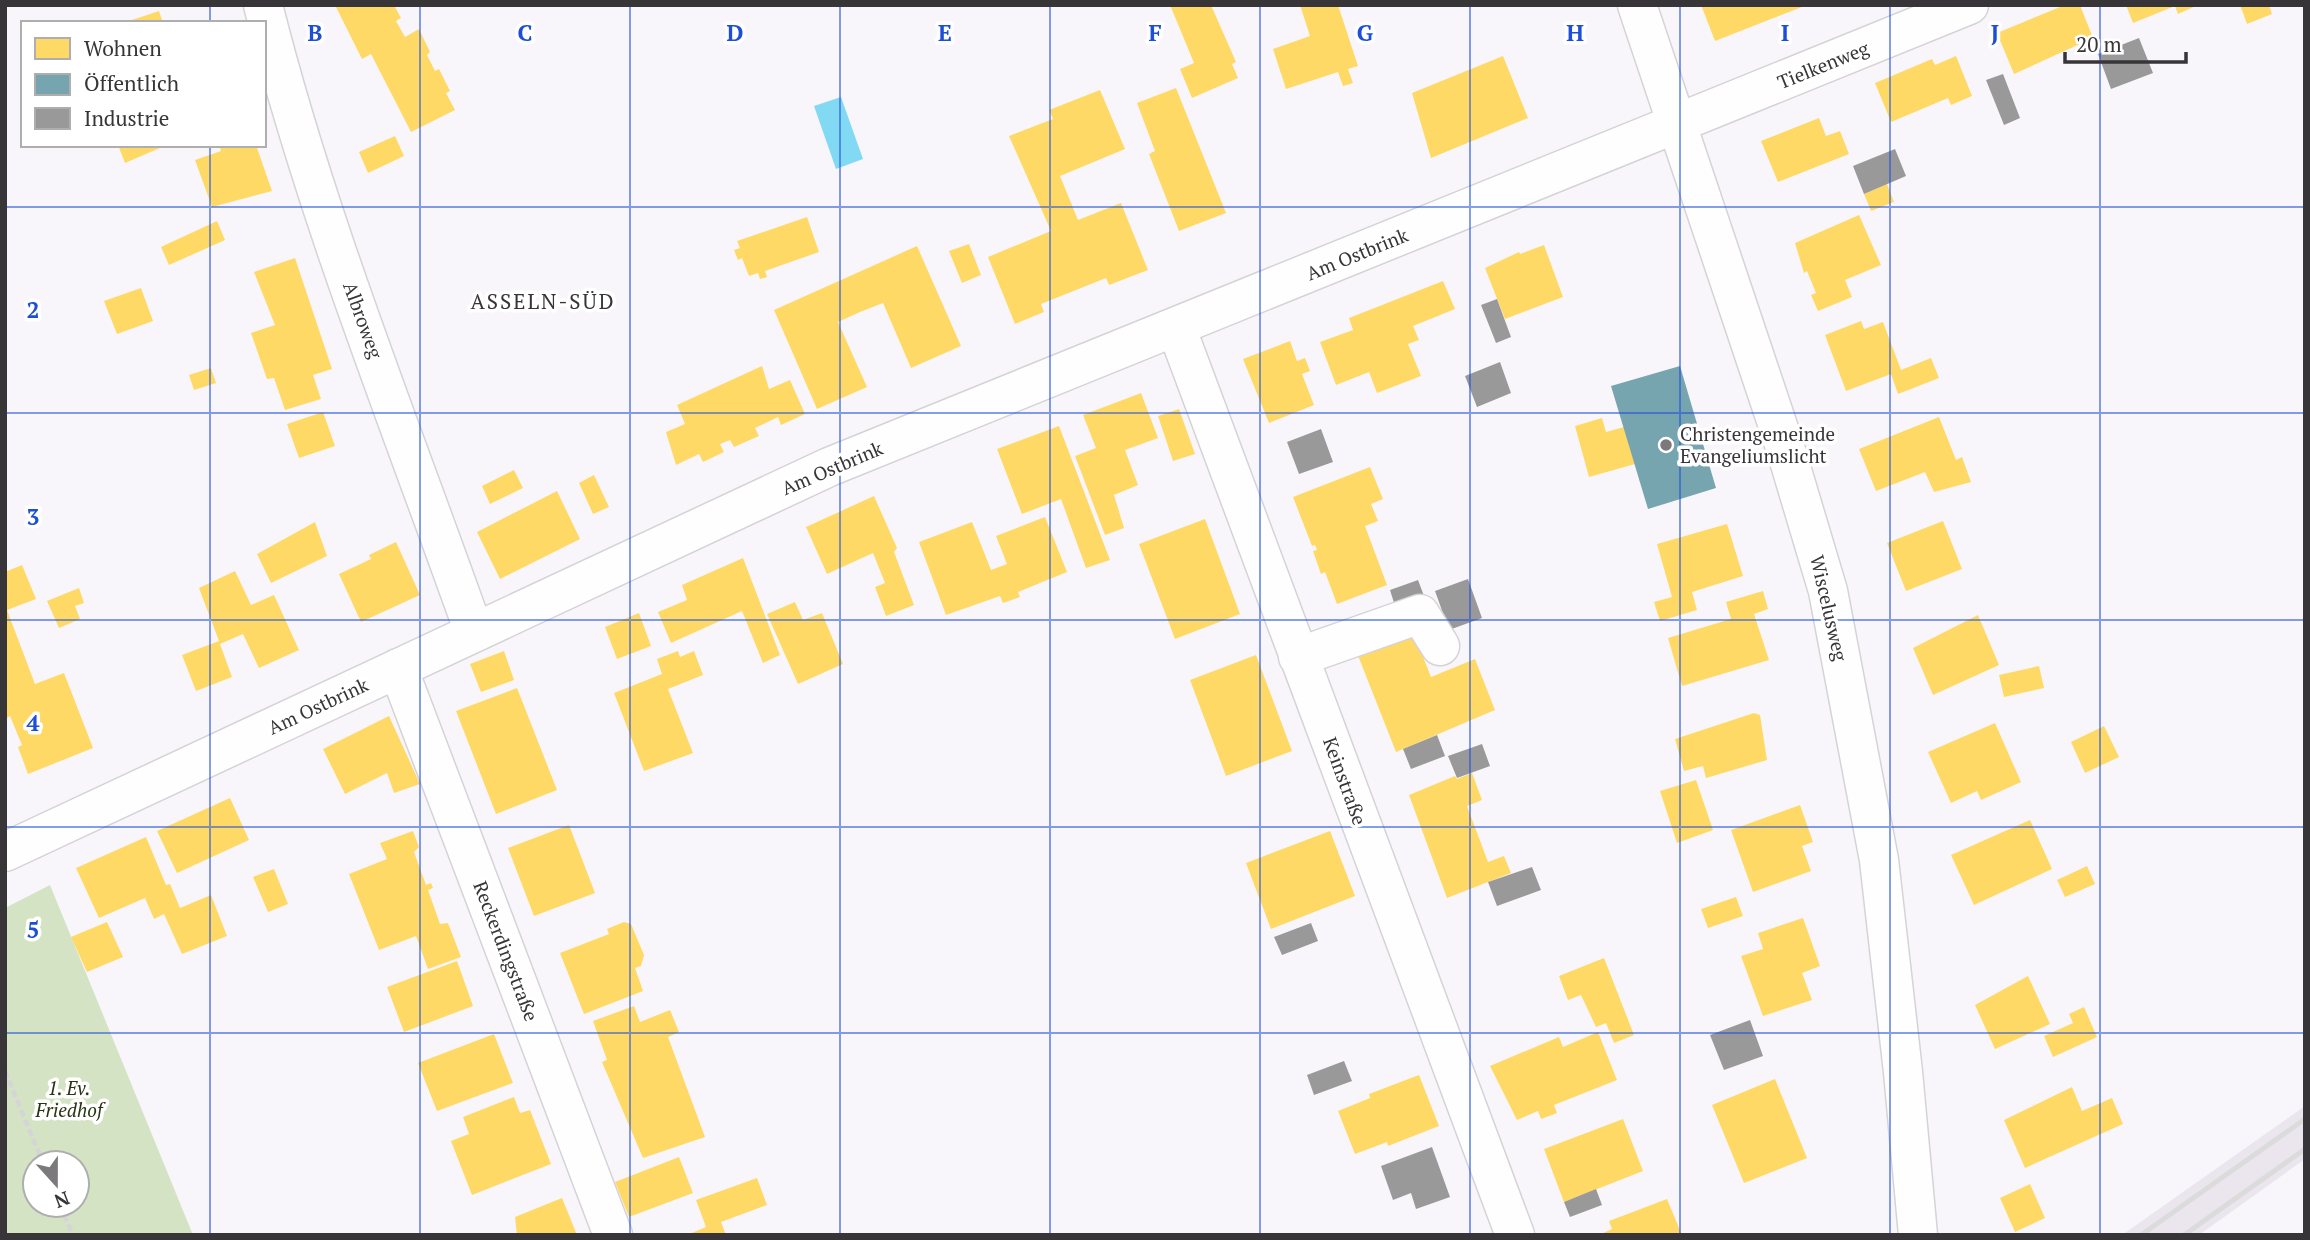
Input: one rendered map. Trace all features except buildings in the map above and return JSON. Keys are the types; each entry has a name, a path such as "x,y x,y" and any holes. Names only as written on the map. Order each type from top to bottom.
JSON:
{"street":[{"name":"Albroweg","path":"264,5 283,86 317,191 474,632"},
{"name":"Wiscelusweg","path":"1637,5 1785,447 1828,591 1879,860 1918,1235"},
{"name":"Tielkenweg","path":"1677,124 1969,5"},
{"name":"Am Ostbrink","path":"5,852 830,467 1677,124"},
{"name":"Keinstraße","path":"1176,327 1515,1235"},
{"path":"1298,657 1420,614 1440,646"},
{"name":"Reckerdingstraße","path":"398,668 613,1235"}],"path":[{"path":"5,1071 37,1149"}],"shaded area":[{"path":"2305,1106 2305,1159 2199,1235 2122,1235"}],"green space":[{"name":"1. Ev. Friedhof","path":"50,885 193,1235 5,1235 5,908"}],"water":[{"path":"841,97 863,159 836,169 814,106"}],"railway":[{"path":"2141,1235 2305,1119"},
{"path":"2184,1235 2305,1149"}],"place":[{"name":"Christengemeinde Evangeliumslicht","path":"1666,445"}],"district":[{"name":"ASSELN-SÜD","path":"543,302"}]}
